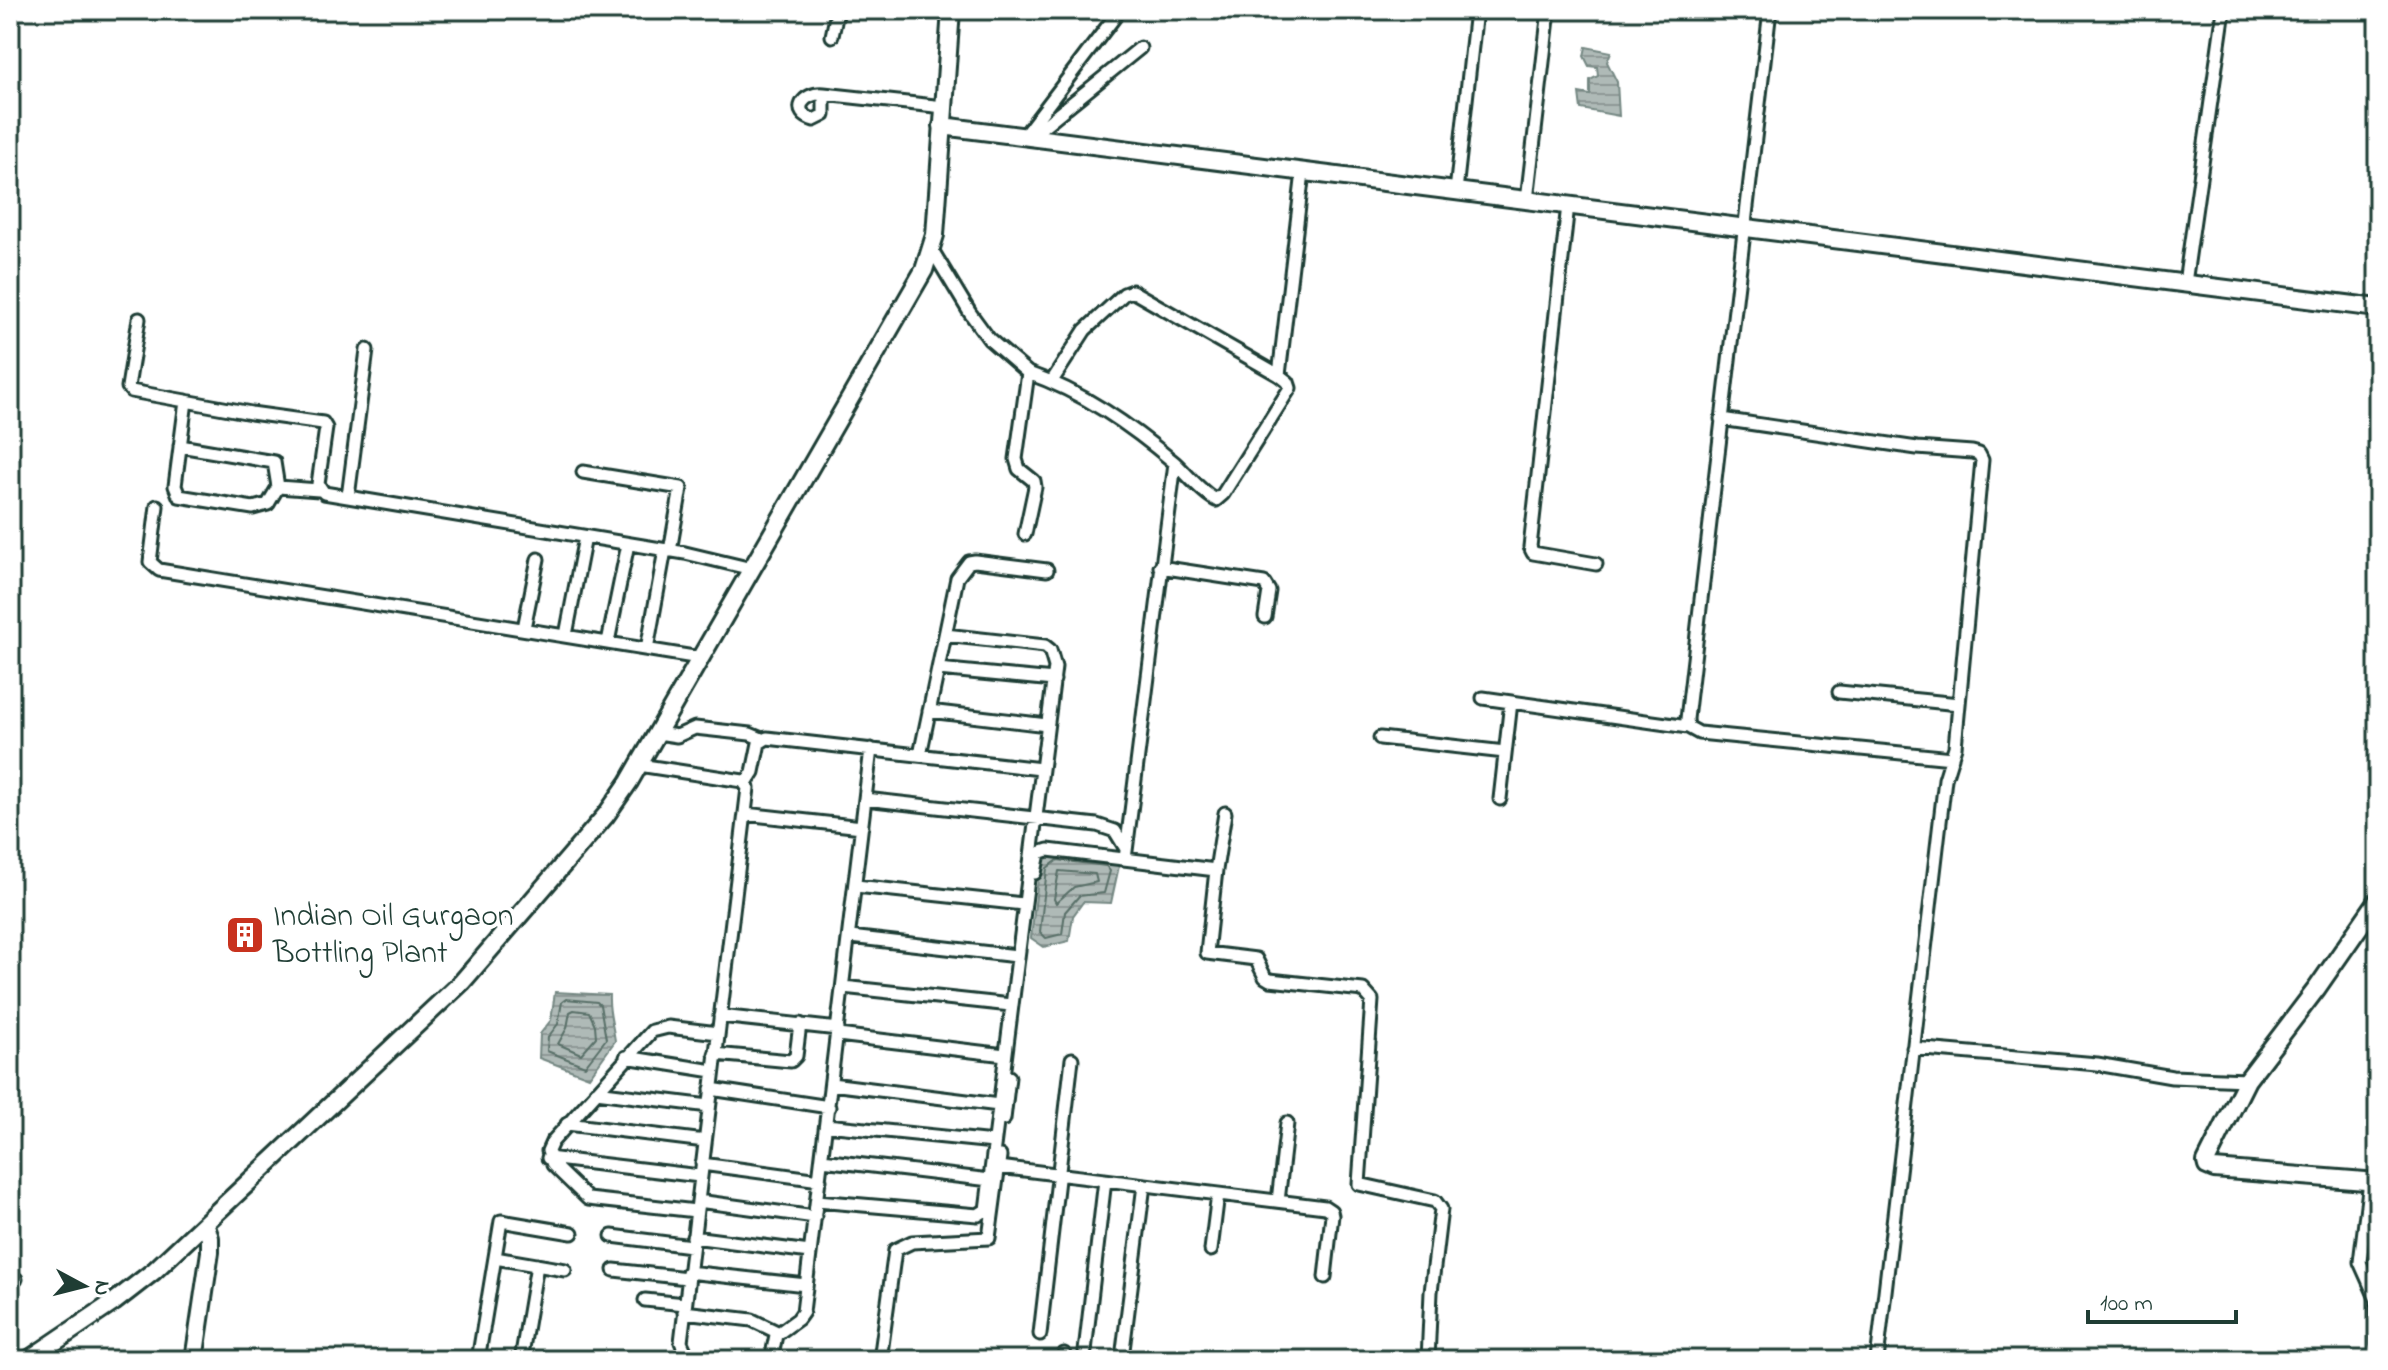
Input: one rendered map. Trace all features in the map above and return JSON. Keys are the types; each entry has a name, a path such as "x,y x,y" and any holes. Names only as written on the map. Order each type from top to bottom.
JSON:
{"street":[{"path":"832,36 840,10"},
{"path":"28,1360 134,1288 462,982 606,815 658,733 915,289 932,250 951,10"},
{"path":"1027,137 1120,10"},
{"path":"1456,191 1476,10"},
{"path":"1527,200 1549,10"},
{"path":"1688,727 1770,10"},
{"path":"2185,283 2224,10"},
{"path":"1027,137 1140,48"},
{"path":"824,94 944,107"},
{"path":"942,126 2378,308"},
{"path":"1279,375 1303,172"},
{"path":"1568,205 1530,547 1533,553 1596,564"},
{"path":"932,250 989,339 1028,373 1052,381 1102,407 1175,463 1212,499 1220,499 1288,394 1288,382 1279,375 1132,291 1124,294 1085,330 1052,381"},
{"path":"139,319 129,389 139,394 325,424 319,490"},
{"path":"348,497 367,350"},
{"path":"1025,534 1035,487 1034,481 1019,469 1016,459 1028,373"},
{"path":"180,446 274,462 278,487 270,502 261,508 183,498 175,490 180,446 186,401"},
{"path":"1721,419 1979,454 1983,467 1971,561 1955,747 1945,779 1877,1360"},
{"path":"1126,854 1175,463"},
{"path":"583,472 679,486 681,494 647,649"},
{"path":"278,487 319,490 327,494 668,550 752,569"},
{"path":"157,506 150,562 159,570 700,658"},
{"path":"566,635 585,537"},
{"path":"608,642 628,544"},
{"path":"524,628 538,559"},
{"path":"920,755 957,578 969,562 1047,570"},
{"path":"1160,567 1264,583 1269,591 1265,617"},
{"path":"817,1201 978,1215 986,1210 1054,680 1053,657 1045,646 945,635"},
{"path":"938,669 1054,680"},
{"path":"1839,692 1959,704"},
{"path":"1483,698 1688,727 1699,733 1952,758"},
{"path":"1500,799 1511,702"},
{"path":"929,711 1047,725"},
{"path":"658,733 677,736 695,728 750,734 762,739 1041,769"},
{"path":"1380,738 1505,752"},
{"path":"746,783 753,772 762,739"},
{"path":"771,1360 774,1341 779,1333 801,1316 871,749"},
{"path":"639,765 746,783"},
{"path":"734,1360 694,1357 686,1353 681,1342 745,814 746,783"},
{"path":"865,799 1109,828 1117,833 1126,854"},
{"path":"1225,813 1206,950 1209,955 1256,959 1270,980 1363,990 1372,1000 1359,1184 1435,1201 1441,1209 1431,1292 1428,1360"},
{"path":"745,814 862,827"},
{"path":"880,1360 895,1250 912,1242 989,1238 1039,853 1048,850 1126,854 1216,870"},
{"path":"856,886 1023,904"},
{"path":"2378,900 2317,988 2247,1080 2208,1156 2207,1166 2374,1181 2360,1262 2377,1300 2378,1345"},
{"path":"850,937 1017,956"},
{"path":"843,987 1011,1005"},
{"path":"720,1016 800,1024 1005,1055"},
{"path":"715,1054 791,1061 796,1056 800,1024"},
{"path":"548,1158 552,1142 626,1057 656,1028 718,1033"},
{"path":"1913,1048 2097,1064 2172,1077 2247,1080"},
{"path":"626,1057 713,1071"},
{"path":"1040,1334 1072,1059"},
{"path":"831,1084 999,1105"},
{"path":"711,1089 829,1107"},
{"path":"596,1092 709,1106"},
{"path":"1278,1201 1287,1123"},
{"path":"567,1124 705,1141"},
{"path":"826,1125 994,1142"},
{"path":"548,1158 820,1180"},
{"path":"548,1158 588,1199 815,1217"},
{"path":"822,1160 990,1180"},
{"path":"999,1167 1325,1207 1331,1211 1325,1277"},
{"path":"1085,1351 1105,1180"},
{"path":"1123,1350 1144,1185"},
{"path":"1211,1250 1218,1194"},
{"path":"478,1360 501,1221 572,1233"},
{"path":"194,1360 210,1252 210,1238 205,1224"},
{"path":"612,1236 810,1252"},
{"path":"495,1258 565,1270"},
{"path":"521,1360 537,1265"},
{"path":"614,1270 806,1285"},
{"path":"645,1300 752,1320 779,1333"}],"water":[{"path":"1586,47 1611,52 1607,62 1617,82 1619,116 1581,109 1579,93 1590,95 1590,80 1598,76 1597,67 1589,66 1584,56"},
{"path":"1055,851 1111,858 1119,866 1111,903 1083,902 1073,916 1069,941 1044,947 1031,938 1040,862"},
{"path":"555,992 609,995 615,1041 589,1077 539,1058 540,1034 551,1020"}],"place":[{"name":"Indian Oil Gurgaon Bottling Plant","path":"245,935"}]}
